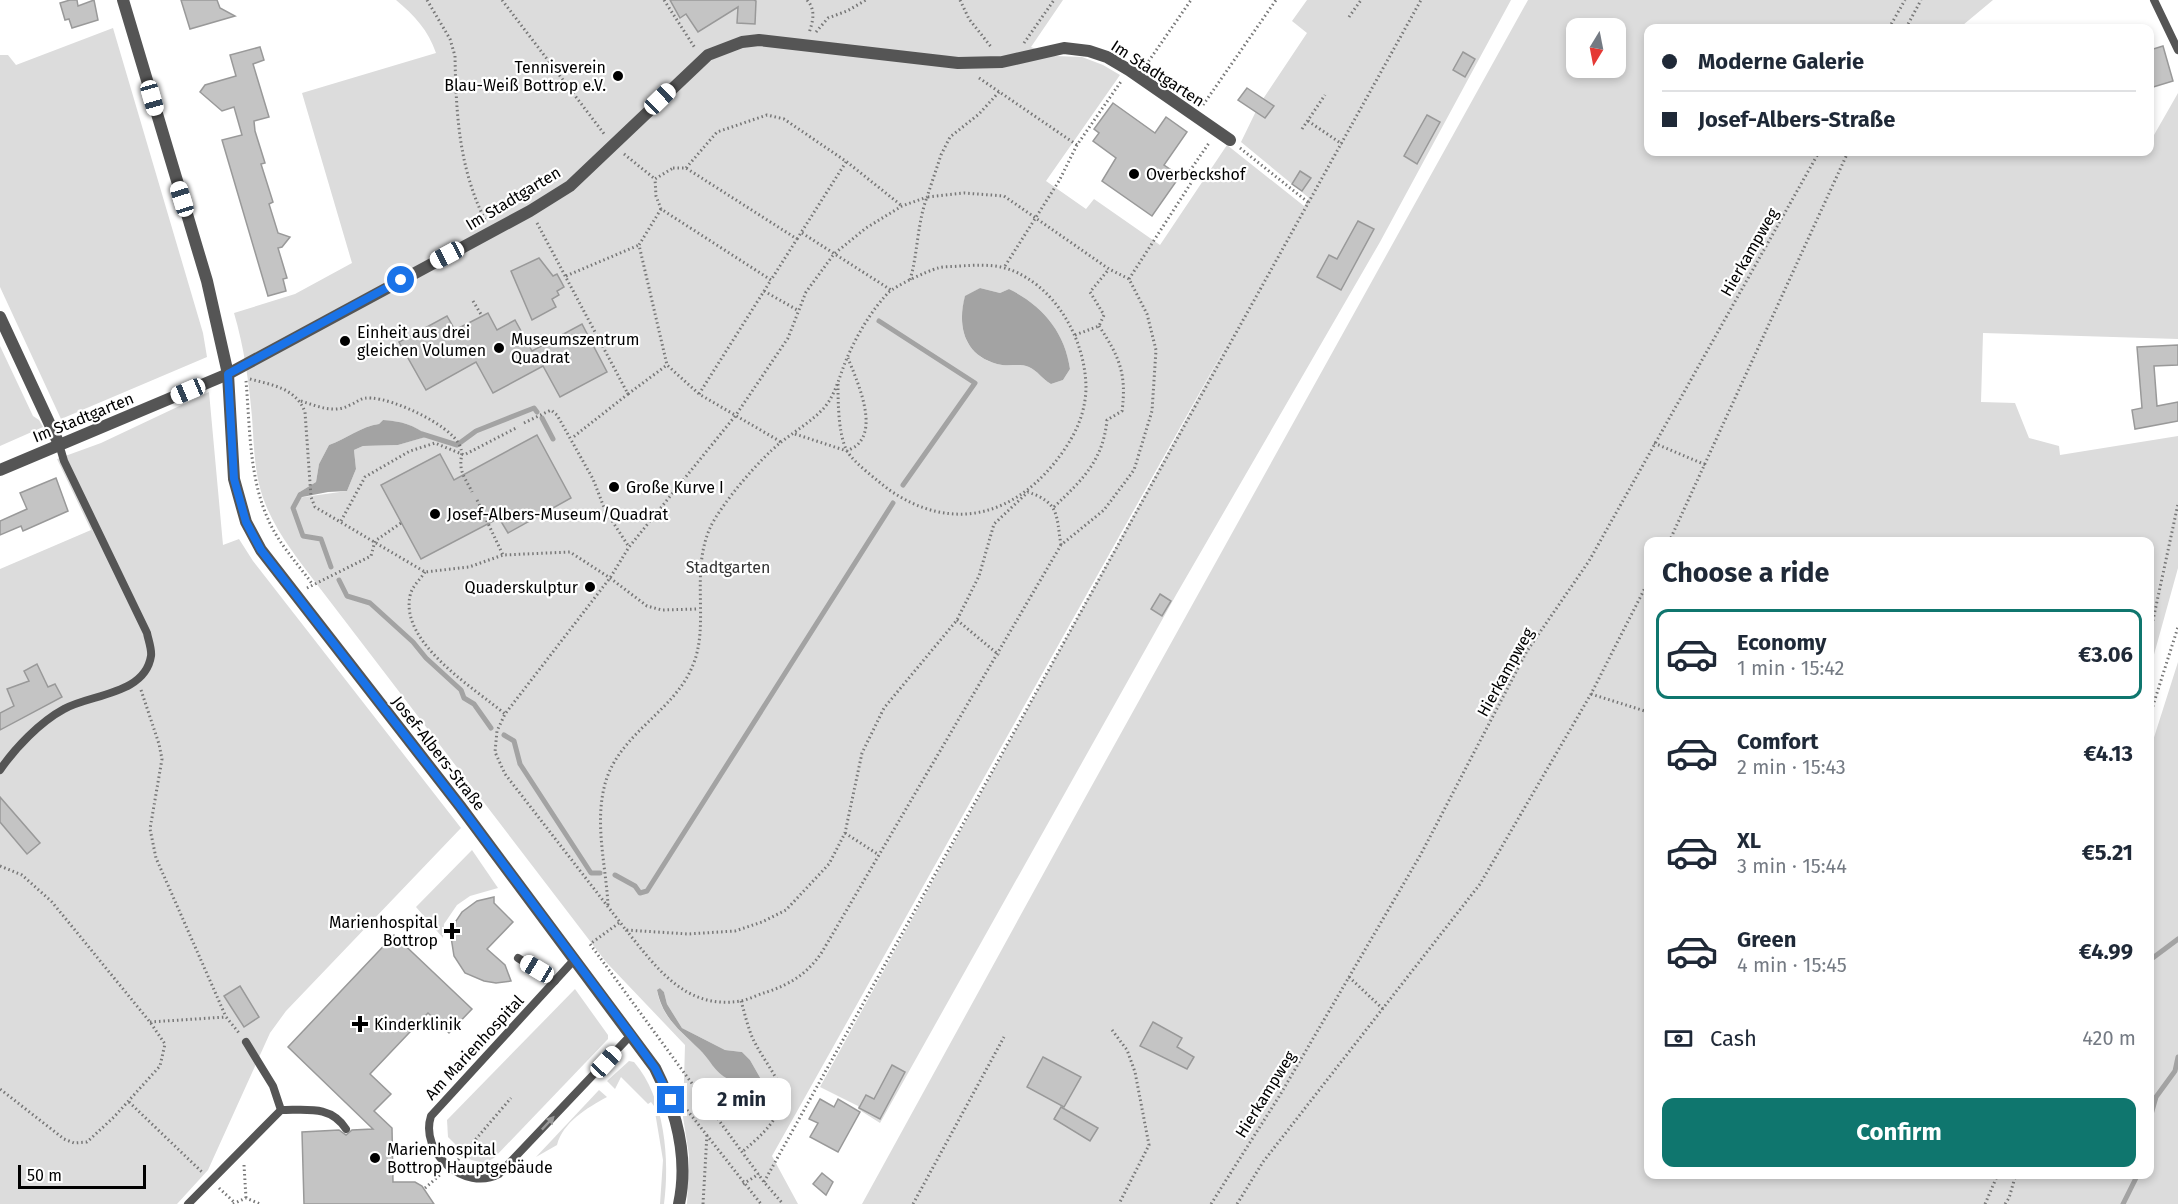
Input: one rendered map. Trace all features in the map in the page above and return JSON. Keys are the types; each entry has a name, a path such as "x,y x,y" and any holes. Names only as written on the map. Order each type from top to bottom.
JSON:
{"street":[{"name":"Josef-Albers-Straße","path":"123,0 204,270 228,374 234,479 243,513 261,550 460,806 655,1068 671,1100 682,1163 679,1204"},
{"name":"Im Stadtgarten","path":"0,470 228,374 530,211 570,186 703,59 725,47 742,42 759,40 958,63 1002,62 1064,48 1089,51 1107,57 1133,73 1230,140"},
{"path":"0,317 59,444"}],"lane":[{"path":"2154,0 2178,50"},
{"path":"0,770 15,747 64,709 122,688 141,676 151,656 147,633 64,461 59,444"},
{"path":"518,958 555,981"},
{"name":"Am Marienhospital","path":"574,960 431,1116 430,1138 435,1151 459,1173 480,1180 499,1174 631,1035"},
{"path":"246,1042 273,1086 281,1110"},
{"path":"188,1204 281,1110 317,1109 339,1118 346,1129"}],"path":[{"path":"427,0 453,46 456,119 461,152 472,194 491,232"},
{"path":"502,0 613,145 655,179 656,196 661,209 771,280"},
{"path":"664,0 703,59"},
{"path":"805,46 814,18 812,2 807,0"},
{"path":"805,46 828,18 847,11 866,0"},
{"path":"960,0 969,19 1002,62"},
{"path":"1027,57 1024,42 1054,0"},
{"path":"1005,266 1059,181 1077,145 1191,0"},
{"path":"1195,116 1276,0"},
{"path":"1349,17 1361,0"},
{"path":"764,1182 1421,0"},
{"path":"1891,24 1905,0"},
{"path":"1908,24 1921,0"},
{"path":"910,282 922,211 941,154 950,137 979,114 999,92 1077,145"},
{"path":"1302,129 1325,95"},
{"path":"686,168 717,132 767,115 784,119 847,162 902,206"},
{"path":"1308,121 1342,144"},
{"path":"1129,279 1193,180 1187,175 1217,132"},
{"path":"1230,140 1309,203"},
{"name":"Hierkampweg","path":"1211,1204 1280,1095 1421,854 1527,651 1589,561 1817,156"},
{"path":"1671,537 1846,156"},
{"path":"699,394 847,162"},
{"path":"655,179 673,168 686,168 797,239"},
{"path":"964,193 1004,196 1108,269 1129,279 1147,314 1156,350 1152,411 1134,470 1104,510 1061,545 999,655 814,963 804,974 782,986 741,1001 714,1001 689,994 659,971 619,923 505,774 495,752 497,732 505,714 610,578 629,547 736,415 788,338 806,292 834,255 866,228 902,206 927,197 964,193"},
{"path":"566,276 639,245 661,209"},
{"path":"530,211 628,394"},
{"path":"802,233 891,290"},
{"path":"639,245 666,365 699,394 781,442"},
{"path":"608,906 600,817 604,787 623,747 685,682 698,650 700,565 709,530 727,500 781,442 795,434 825,407 863,327 891,290 938,268 984,264 1005,266 1043,291 1070,324 1082,354 1086,387 1083,414 1072,438 1050,469 994,524 979,576 957,620 884,708 862,753 845,833 829,864 786,910 762,922 735,931 712,934 626,930"},
{"path":"1074,336 1099,326 1104,315 1090,292 1108,269"},
{"path":"764,291 799,311"},
{"path":"473,301 482,316"},
{"path":"1054,507 1091,469 1105,441 1107,420 1122,411 1125,389 1121,367 1114,349 1099,326"},
{"path":"848,356 860,388 867,421 859,443 848,451"},
{"path":"572,438 666,365"},
{"path":"313,585 269,521 259,494 254,469 245,378 281,387 301,401 332,410 350,406 358,399 372,398 414,411 434,422 456,440 464,454 461,467 472,492"},
{"path":"838,382 838,413 848,451"},
{"path":"301,401 305,412 311,497 315,507 425,572 469,567 503,555 570,552 647,606 662,610 699,609"},
{"path":"524,423 551,410 572,438 594,479 604,510 629,547"},
{"path":"464,454 518,427"},
{"path":"795,434 848,451 877,481 903,499 931,510 959,515 985,513 1028,492 1043,497 1054,507 1061,545"},
{"path":"340,521 365,477 410,451 435,443 464,454"},
{"path":"1654,443 1706,465"},
{"path":"477,500 503,555"},
{"path":"2154,615 2178,504"},
{"path":"294,594 371,556 375,541 401,523"},
{"path":"425,572 413,588 410,607 414,624 427,649 505,714"},
{"path":"1237,1204 1263,1162 1480,884 1591,694 1644,590"},
{"path":"957,620 999,655"},
{"path":"2154,702 2178,627"},
{"path":"138,678 162,759 150,829 156,858 226,1017 246,1042"},
{"path":"1591,694 1644,711"},
{"path":"845,833 879,855"},
{"path":"0,866 22,875 45,894 150,1022 165,1044 160,1066 129,1102 87,1142 74,1143 64,1138 0,1089"},
{"path":"619,923 590,944 764,1182 783,1204"},
{"path":"1349,977 1383,1009"},
{"path":"741,1001 754,1041 779,1083 782,1095 778,1111 766,1130 742,1152"},
{"path":"150,1022 226,1017"},
{"path":"1112,1030 1127,1050 1135,1072 1149,1145 1119,1204"},
{"path":"913,1204 1004,1037"},
{"path":"425,1188 450,1166 511,1098"},
{"path":"129,1102 234,1203 246,1198 260,1204"},
{"path":"684,1106 760,1204"},
{"path":"703,1204 707,1134"},
{"path":"244,1146 246,1198"},
{"path":"743,1184 759,1174"},
{"path":"1985,1204 1996,1179"},
{"path":"2005,1204 2015,1179"}],"green space":[{"name":"Stadtgarten","path":"396,0 1063,0 1031,47 1056,56 1082,57 1120,75 1046,181 1086,209 1094,199 1160,245 1227,145 1304,206 1309,198 1241,142 1259,105 1307,33 1292,21 1307,0 1511,0 1380,242 1176,595 880,1123 858,1109 858,1106 820,1087 1232,335 772,1156 798,1204 687,1204 689,1155 683,1117 685,1045 606,962 296,557 282,536 261,493 255,460 248,378 234,313 295,294 352,263 302,93 436,53 425,30","holes":["980,288 1000,293 1009,289 1032,303 1050,321 1063,343 1070,369 1063,380 1051,384 1029,367 997,364 977,354 966,338 962,318 965,297","383,420 402,423 428,436 398,445 363,446 354,450 356,469 347,491 297,498 298,493 316,482 319,464 329,445 366,427 379,424","660,988 664,992 667,1004 682,1028 725,1050 742,1052 750,1060 770,1095 762,1115 756,1113 756,1100 749,1088 721,1073 673,1023 663,1009 657,991"]},
{"path":"1528,0 1993,0 1964,24 1644,24 1644,156 2154,156 2154,135 2178,93 2178,339 1983,333 1981,402 2015,403 2029,438 2059,446 2060,455 2178,436 2178,568 2154,655 2154,537 1644,537 1644,1179 2154,1179 2154,737 2178,662 2178,1204 862,1204"},
{"path":"113,28 203,333 207,357 61,419 0,287 0,55 8,55 16,65"},
{"path":"0,346 33,416 43,427 0,446"},
{"path":"209,392 223,545 239,539 253,561 461,828 286,1011 270,1033 208,1170 177,1204 0,1204 0,569 91,530 57,459 101,443"},
{"path":"472,850 498,888 470,896 457,905 444,924 443,938 416,907"},
{"path":"575,989 608,1035 608,1039 494,1158 484,1163 471,1160 448,1137 447,1120"},
{"path":"629,1061 634,1062 644,1076 659,1111 665,1149 664,1204 660,1204 663,1160 654,1106 651,1102 648,1104 621,1077 615,1089 607,1081"},
{"path":"599,1090 607,1097 577,1116 565,1129 557,1145 536,1157"}],"shaded area":[{"path":"980,288 1000,293 1009,289 1032,303 1050,321 1063,343 1070,369 1063,380 1051,384 1029,367 997,364 977,354 966,338 962,318 965,296"},
{"path":"383,420 407,424 429,436 398,445 363,446 354,450 356,469 347,491 297,498 298,493 316,482 319,464 329,445 366,427 379,424"},
{"path":"660,988 682,1028 725,1050 742,1052 750,1060 770,1095 762,1115 756,1114 756,1100 749,1088 719,1073 673,1023 663,1009 657,990"}],"building":[{"path":"77,0 78,6 94,0 98,20 72,28 69,19 65,20 60,3"},
{"path":"181,0 217,0 220,8 235,16 190,29"},
{"path":"670,0 754,0 756,1 755,24 737,23 738,7 698,32 686,14 680,18"},
{"path":"2163,46 2173,81 2154,87 2154,49"},
{"path":"260,47 264,60 253,64 269,117 254,121 255,131 265,163 261,164 273,202 269,204 278,233 290,237 282,247 278,248 287,278 283,279 286,291 268,296 222,140 242,135 234,107 222,111 200,92 205,85 236,76 230,55"},
{"path":"1463,52 1475,59 1465,77 1453,70"},
{"path":"1247,88 1274,106 1265,118 1238,100"},
{"path":"1113,103 1155,133 1166,117 1187,132 1164,165 1180,176 1152,216 1102,181 1116,158 1093,141 1099,133 1094,129"},
{"path":"1427,115 1440,122 1417,164 1404,156"},
{"path":"1300,171 1311,178 1302,191 1292,184"},
{"path":"1358,221 1374,229 1341,290 1317,277 1329,255 1337,259"},
{"path":"539,258 553,276 557,274 564,287 557,291 559,295 552,299 556,307 532,320 511,271"},
{"name":"Museumszentrum Quadrat","path":"488,313 497,330 515,320 532,351 582,324 607,372 560,397 543,366 493,393 476,362 426,390 399,342 447,316 455,330"},
{"path":"2178,345 2178,365 2154,366 2157,406 2178,402 2178,421 2135,429 2132,410 2142,408 2137,347"},
{"path":"537,435 571,498 508,533 499,518 421,559 381,485 440,454 454,480"},
{"path":"56,478 68,511 23,531 21,526 0,535 0,521 27,509 20,493"},
{"path":"1160,594 1171,601 1162,616 1151,609"},
{"path":"37,664 48,687 55,684 62,697 0,730 0,713 14,706 7,689 29,681 24,671"},
{"path":"0,797 40,843 27,854 0,822"},
{"path":"494,897 494,903 513,922 487,949 505,965 511,981 496,983 465,973 454,956 451,937 456,921 462,912 477,901"},
{"name":"Kinderklinik","path":"394,935 472,1009 449,1033 428,1013 370,1074 391,1094 374,1111 392,1128 393,1182 415,1182 422,1186 434,1204 304,1204 302,1132 339,1130 346,1135 352,1130 373,1129 288,1047"},
{"path":"240,986 259,1017 244,1027 224,996"},
{"path":"1153,1022 1182,1038 1177,1047 1194,1057 1187,1069 1140,1046"},
{"path":"1043,1057 1081,1077 1064,1107 1027,1087"},
{"path":"892,1065 905,1072 880,1119 859,1108 866,1095 874,1099"},
{"path":"820,1099 834,1107 838,1099 860,1112 838,1152 810,1137 818,1123 809,1119"},
{"path":"1061,1107 1098,1128 1090,1141 1054,1119"},
{"path":"822,1173 833,1182 826,1195 813,1184"}],"waterway":[{"path":"879,321 975,383 903,485"},
{"path":"422,434 457,445 476,431 534,408 537,412"},
{"path":"542,418 553,439"},
{"path":"300,495 293,508 303,536 321,539 331,567"},
{"path":"615,875 635,886 640,893 647,891 893,503"},
{"path":"339,580 347,596 370,603 413,642 426,658 461,690 464,698 474,704 491,728"},
{"path":"504,735 514,741 520,764 591,873 600,873"},
{"path":"2154,957 2178,939"},
{"path":"2154,1104 2156,1097 2175,1071 2178,1057"},
{"path":"2123,1204 2136,1179"}],"place":[{"name":"Tennisverein Blau-Weiß Bottrop e.V.","path":"618,76"},
{"name":"Overbeckshof","path":"1134,174"},
{"name":"Einheit aus drei gleichen Volumen","path":"345,341"},
{"name":"Museumszentrum Quadrat","path":"499,348"},
{"name":"Große Kurve I","path":"614,487"},
{"name":"Josef-Albers-Museum/Quadrat","path":"435,514"},
{"name":"Quaderskulptur","path":"590,587"},
{"name":"Marienhospital Bottrop","path":"452,931"},
{"name":"Kinderklinik","path":"360,1024"},
{"name":"Marienhospital Bottrop Hauptgebäude","path":"375,1158"}],"route":[{"path":"401,280 228,374 234,479 246,522 261,550 460,806 631,1035 655,1068 671,1100"}]}
